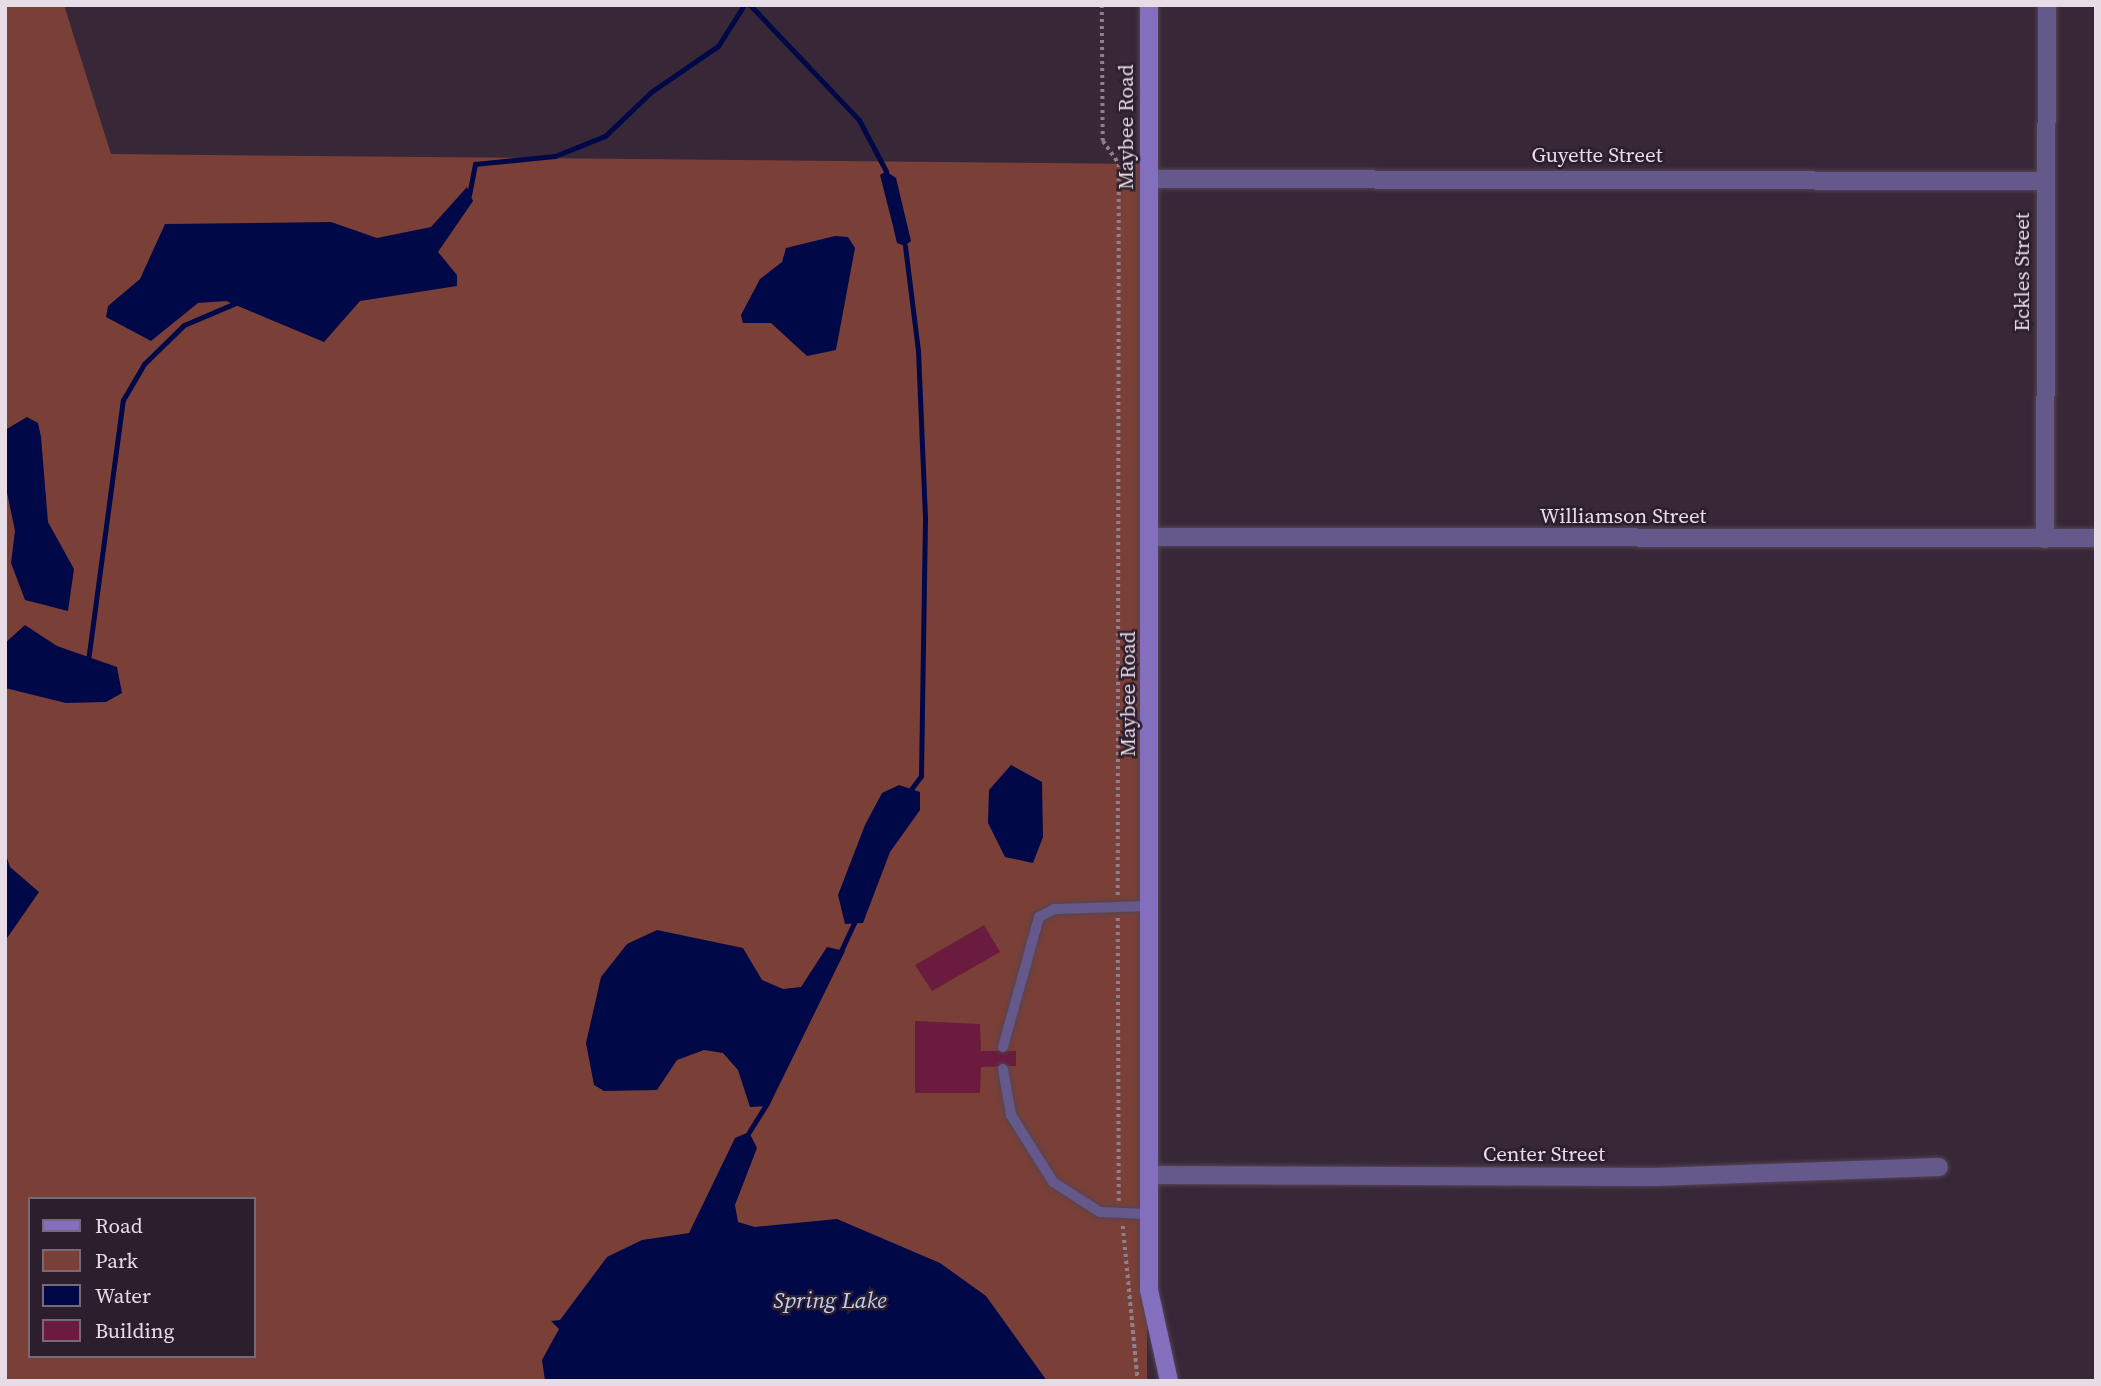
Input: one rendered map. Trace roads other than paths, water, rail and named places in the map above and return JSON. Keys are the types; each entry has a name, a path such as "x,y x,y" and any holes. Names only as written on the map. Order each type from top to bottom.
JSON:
{"main road":[{"name":"Maybee Road","path":"1149,5 1149,1290 1169,1381"}],"street":[{"name":"Eckles Street","path":"2045,539 2047,5"},
{"name":"Guyette Street","path":"1149,179 2045,181"},
{"name":"Williamson Street","path":"1151,537 2096,538"},
{"name":"Center Street","path":"1149,1175 1655,1177 1940,1167"}],"lane":[{"path":"1003,1047 1039,917 1055,909 1151,906"},
{"path":"1003,1069 1012,1115 1038,1167 1079,1203 1121,1214 1148,1213"}],"water":[{"path":"886,171 896,178 911,241 905,246 897,243 880,175"},
{"path":"467,187 473,201 438,252 457,275 457,286 360,301 324,342 226,301 198,303 151,341 106,317 108,306 140,279 165,224 331,222 377,238 431,227"},
{"path":"835,236 848,237 855,248 836,350 807,356 771,323 743,323 741,315 760,279 782,262 786,248"},
{"path":"27,417 38,423 41,437 48,522 74,569 68,611 25,600 11,563 15,531 5,483 5,430"},
{"path":"25,625 57,646 117,667 122,693 106,702 66,703 5,688 5,643"},
{"path":"1011,765 1042,782 1043,837 1033,863 1005,857 988,823 989,790"},
{"path":"899,785 920,792 920,810 890,852 863,923 845,924 838,895 865,825 882,793"},
{"path":"5,852 10,867 39,892 5,941"},
{"path":"657,930 743,948 762,980 783,989 801,987 827,947 845,951 769,1106 750,1107 738,1070 723,1053 704,1050 677,1060 657,1090 604,1091 594,1085 586,1043 601,977 627,944"},
{"name":"Spring Lake","path":"749,1132 757,1148 735,1205 738,1222 755,1227 837,1219 940,1263 986,1296 1047,1381 545,1381 542,1360 559,1329 551,1321 560,1320 607,1257 642,1240 689,1233 735,1138"}],"waterway":[{"path":"469,195 475,164 555,156 605,136 651,92 718,46 744,5"},
{"path":"750,5 859,120 886,171"},
{"path":"905,246 918,350 925,519 921,776 908,793"},
{"path":"88,661 123,400 144,364 184,325 238,302"},
{"path":"840,953 855,921"},
{"path":"749,1132 767,1103"}]}
